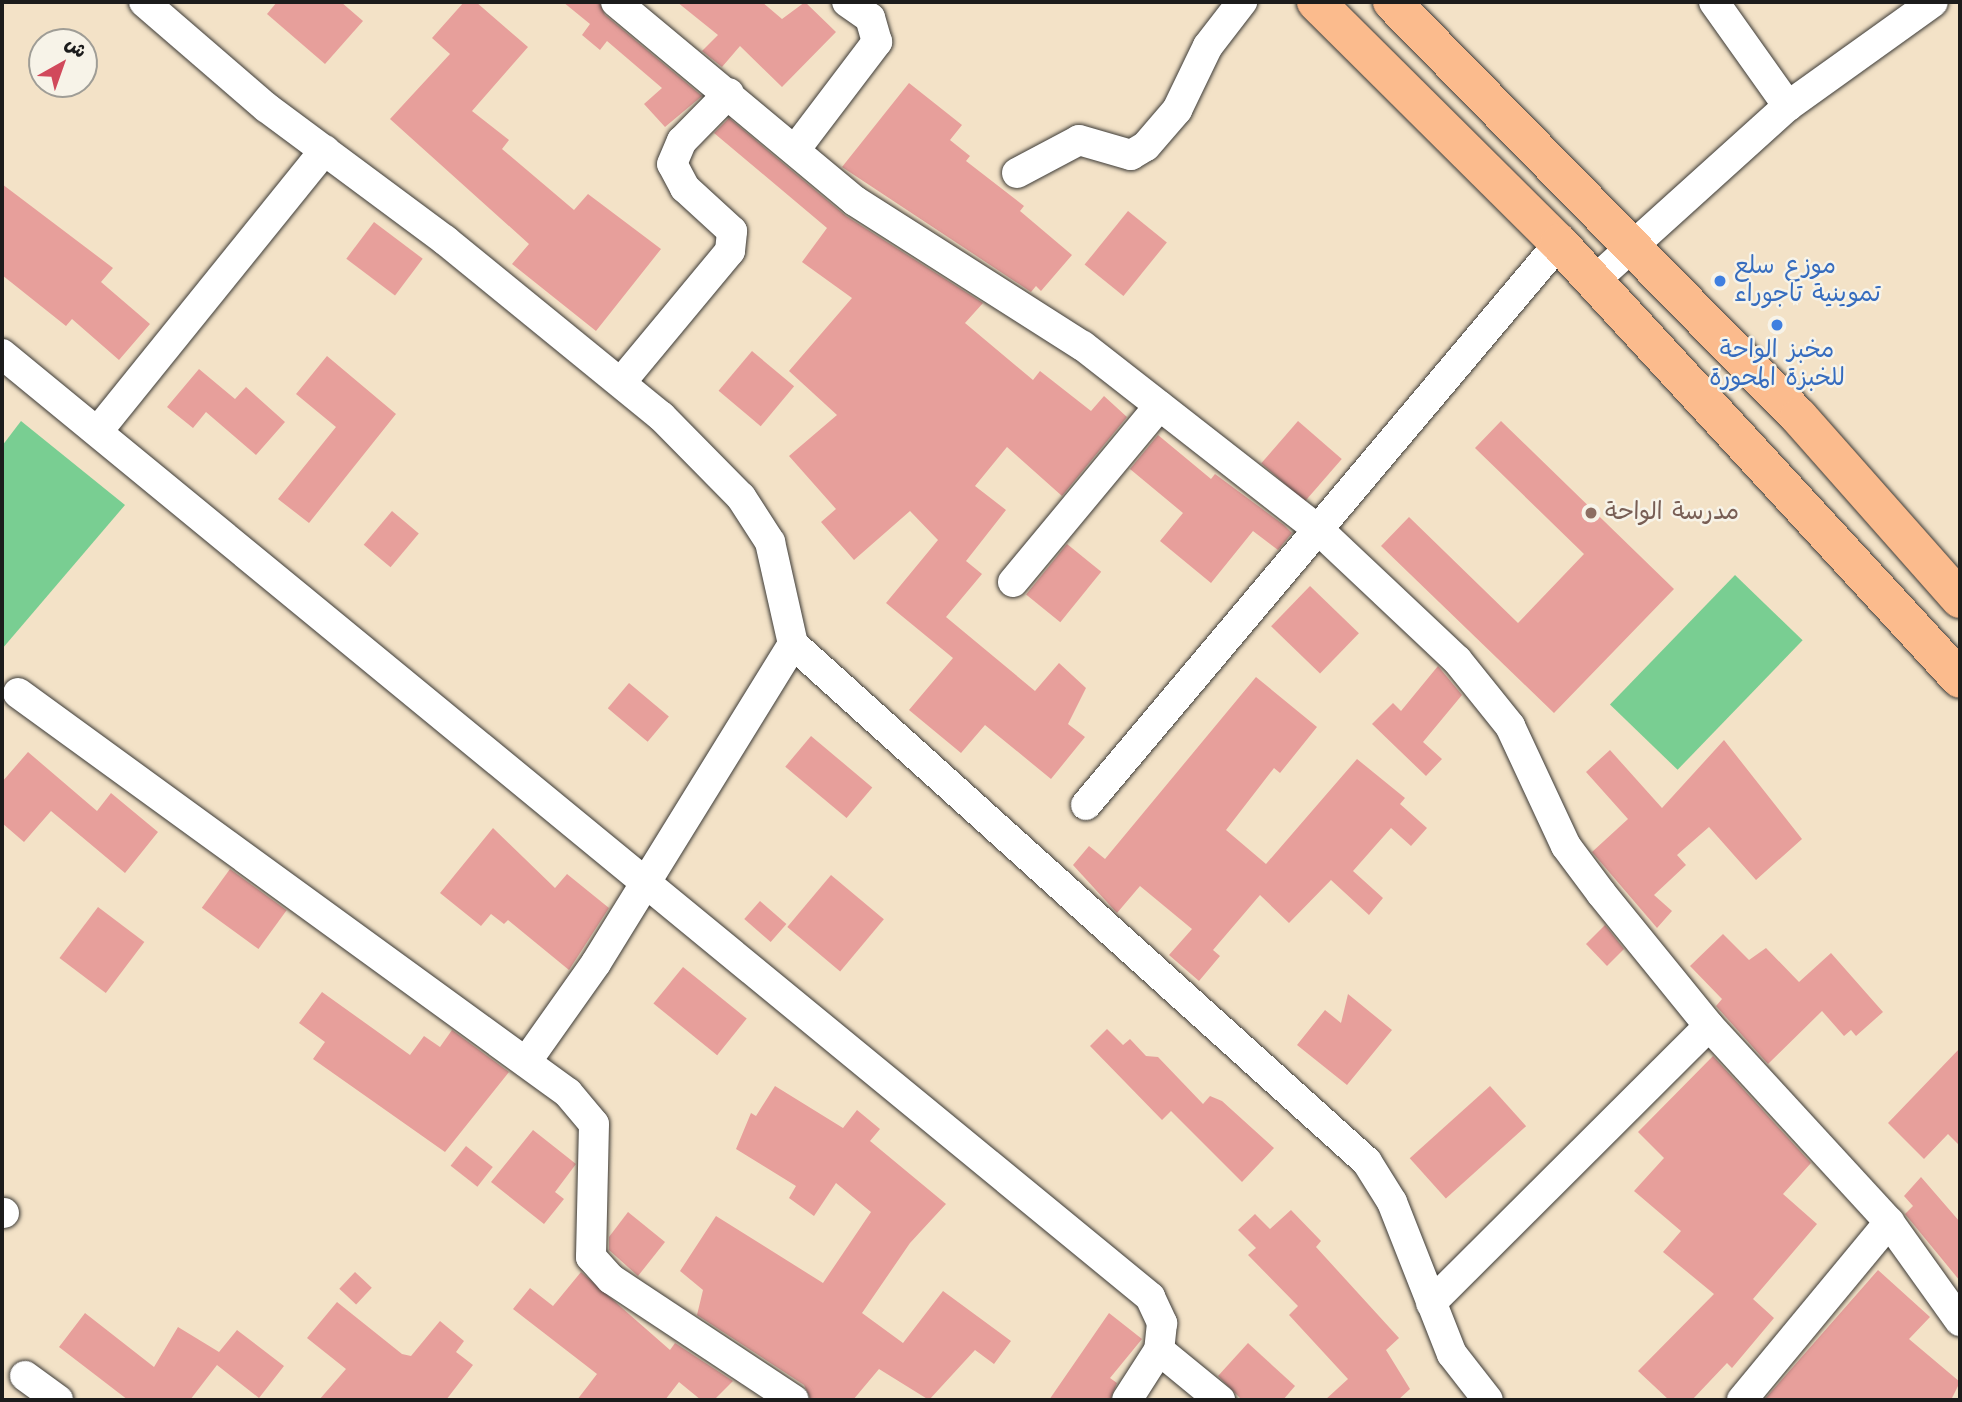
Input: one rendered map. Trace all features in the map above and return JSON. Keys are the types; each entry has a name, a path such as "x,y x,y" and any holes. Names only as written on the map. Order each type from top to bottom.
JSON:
{"main road":[{"path":"1315,2 1559,243 1960,679"},
{"path":"1402,6 1799,417 1960,599"}],"street":[{"path":"144,2 325,150 622,381 741,497 770,542 793,644 1367,1162 1392,1202 1452,1353 1488,1400"},
{"path":"616,2 856,201 1083,346 1320,531 1487,693 1537,775 1566,846 1709,1026 1889,1222 1960,1321"},
{"path":"795,149 877,42 870,18 848,2"},
{"path":"1017,173 1079,140 1131,156 1146,146 1177,110 1208,46 1242,2"},
{"path":"1714,2 1788,106"},
{"path":"1594,281 1788,106 1933,2"},
{"path":"622,381 730,251 732,231 685,188 672,164 682,141 729,93"},
{"path":"98,431 325,150"},
{"path":"1086,805 1320,531 1559,243"},
{"path":"2,354 647,879 1150,1297 1162,1323 1159,1350 1150,1373 1127,1400"},
{"path":"1013,582 1159,406"},
{"path":"526,1062 647,879 793,644"},
{"path":"18,693 584,1107 594,1124 591,1257 611,1279 794,1400"},
{"path":"1432,1303 1709,1026"},
{"path":"1742,1400 1889,1222"},
{"path":"1159,1350 1220,1400"},
{"path":"24,1376 58,1400"}],"green space":[{"path":"21,421 125,505 2,649 2,446"},
{"path":"1735,575 1803,640 1678,770 1610,704"}],"building":[{"path":"277,2 341,2 363,21 325,64 267,14"},
{"path":"464,2 476,2 528,47 472,111 509,140 502,149 574,210 588,194 661,249 596,331 512,264 529,244 390,119 450,54 432,38"},
{"path":"563,2 599,2 605,15 702,96 665,127 644,104 662,88 607,41 600,50 582,35 590,24"},
{"path":"677,2 762,2 782,19 805,2 836,32 782,87 740,46 722,67 702,51 718,35"},
{"path":"909,83 962,125 950,140 970,156 966,161 1024,206 1020,211 1072,255 1041,291 1036,286 1031,292 842,167"},
{"path":"729,118 846,216 983,303 965,323 1033,380 1040,371 1091,411 1104,396 1127,417 1062,496 1007,447 975,486 1006,510 966,561 982,574 946,617 1035,691 1059,663 1086,688 1068,724 1085,737 1051,779 985,725 961,753 909,710 953,658 886,603 938,540 910,511 854,560 821,522 836,509 789,456 837,415 789,371 852,298 802,262 827,228 714,133"},
{"path":"2,184 113,268 101,282 150,324 119,360 72,319 66,326 2,275"},
{"path":"1128,211 1167,242 1123,296 1085,265"},
{"path":"374,222 423,259 395,295 346,259"},
{"path":"752,351 794,386 761,426 719,391"},
{"path":"327,356 396,414 309,523 278,499 336,427 296,394"},
{"path":"199,369 235,399 246,387 285,422 256,455 206,412 193,428 167,407"},
{"path":"1298,421 1342,459 1305,501 1261,463"},
{"name":"مدرسة الواحة","path":"1501,421 1674,589 1554,713 1381,546 1409,517 1518,623 1584,554 1475,448"},
{"path":"1158,435 1211,479 1215,474 1284,525 1292,533 1278,550 1253,531 1211,583 1160,541 1183,513 1130,469"},
{"path":"392,511 419,533 391,567 364,545"},
{"path":"1067,544 1101,572 1060,622 1026,595"},
{"path":"1310,586 1359,633 1320,674 1271,626"},
{"path":"1438,666 1462,695 1423,742 1442,759 1426,776 1372,724 1393,703 1401,711"},
{"path":"1256,677 1317,727 1280,773 1274,768 1226,830 1266,864 1357,759 1405,798 1400,804 1427,828 1411,846 1391,828 1353,871 1383,898 1369,915 1331,880 1289,923 1260,895 1213,950 1220,956 1199,981 1169,955 1192,929 1140,886 1117,913 1073,865 1089,846 1105,859"},
{"path":"629,683 669,716 648,742 608,708"},
{"path":"811,736 872,787 847,818 785,767"},
{"path":"1724,740 1802,839 1756,880 1709,827 1677,855 1686,865 1654,895 1672,911 1657,928 1592,852 1628,819 1586,772 1610,750 1662,808"},
{"path":"28,752 97,811 111,793 158,832 125,873 51,811 24,842 2,823 2,782"},
{"path":"493,828 555,888 567,874 609,908 569,970 508,920 504,924 491,914 481,926 440,893"},
{"path":"230,869 287,910 258,949 202,908"},
{"path":"831,875 884,919 840,971 787,927"},
{"path":"760,901 786,924 771,942 744,919"},
{"path":"98,907 144,942 106,993 59,958"},
{"path":"1605,925 1624,949 1607,966 1586,944"},
{"path":"1723,934 1749,960 1766,948 1799,982 1831,953 1883,1012 1856,1036 1851,1030 1844,1036 1822,1011 1768,1064 1716,1006 1722,999 1690,966"},
{"path":"683,967 747,1019 717,1055 653,1004"},
{"path":"322,992 410,1055 424,1036 440,1047 452,1030 509,1072 445,1152 313,1059 325,1042 299,1023"},
{"path":"1348,994 1392,1030 1347,1085 1297,1045 1325,1010 1341,1023"},
{"path":"1107,1029 1123,1045 1130,1039 1146,1056 1158,1057 1203,1104 1210,1096 1222,1101 1274,1148 1242,1182 1171,1111 1162,1120 1090,1046"},
{"path":"1960,1048 1960,1146 1948,1134 1924,1159 1888,1123"},
{"path":"1713,1056 1811,1163 1783,1194 1817,1224 1753,1299 1774,1318 1732,1368 1727,1363 1692,1400 1669,1400 1638,1371 1714,1294 1663,1252 1681,1231 1634,1191 1664,1158 1638,1132"},
{"path":"775,1086 843,1128 857,1110 880,1129 870,1141 946,1204 910,1243 862,1313 903,1343 943,1291 1011,1341 994,1364 975,1350 929,1400 879,1369 853,1400 811,1400 804,1385 697,1315 703,1290 680,1271 716,1216 823,1283 871,1212 836,1183 814,1216 789,1198 796,1186 736,1149 751,1113 756,1116"},
{"path":"1490,1086 1526,1126 1446,1198 1410,1158"},
{"path":"533,1130 576,1164 555,1192 564,1199 544,1224 491,1182"},
{"path":"466,1146 493,1167 477,1187 451,1166"},
{"path":"1921,1177 1960,1222 1960,1281 1905,1214 1913,1206 1904,1196"},
{"path":"1291,1210 1321,1241 1316,1247 1399,1338 1386,1350 1410,1389 1398,1400 1325,1400 1348,1379 1289,1315 1298,1306 1248,1255 1256,1248 1238,1230 1255,1214 1270,1229"},
{"path":"628,1212 665,1242 638,1276 609,1250 609,1237"},
{"path":"1878,1270 1930,1317 1909,1339 1960,1382 1951,1400 1764,1400"},
{"path":"355,1272 372,1288 356,1305 339,1289"},
{"path":"581,1272 670,1350 675,1343 733,1381 714,1400 701,1400 679,1382 665,1400 577,1400 597,1374 513,1309 530,1288 553,1306"},
{"path":"337,1302 402,1354 411,1356 440,1321 464,1341 456,1352 473,1365 446,1400 319,1400 346,1369 307,1338"},
{"path":"85,1313 154,1367 178,1327 219,1352 237,1330 284,1366 259,1398 217,1365 190,1400 128,1400 59,1347"},
{"path":"1109,1313 1142,1339 1110,1378 1117,1383 1110,1400 1049,1400"},
{"path":"1248,1343 1295,1386 1283,1400 1242,1400 1218,1376"}],"place":[{"name":"موزع سلع تموينية تاجوراء","path":"1720,281"},
{"name":"مخبز الواحة للخبزة المحورة","path":"1777,325"},
{"name":"مدرسة الواحة","path":"1591,513"}]}
